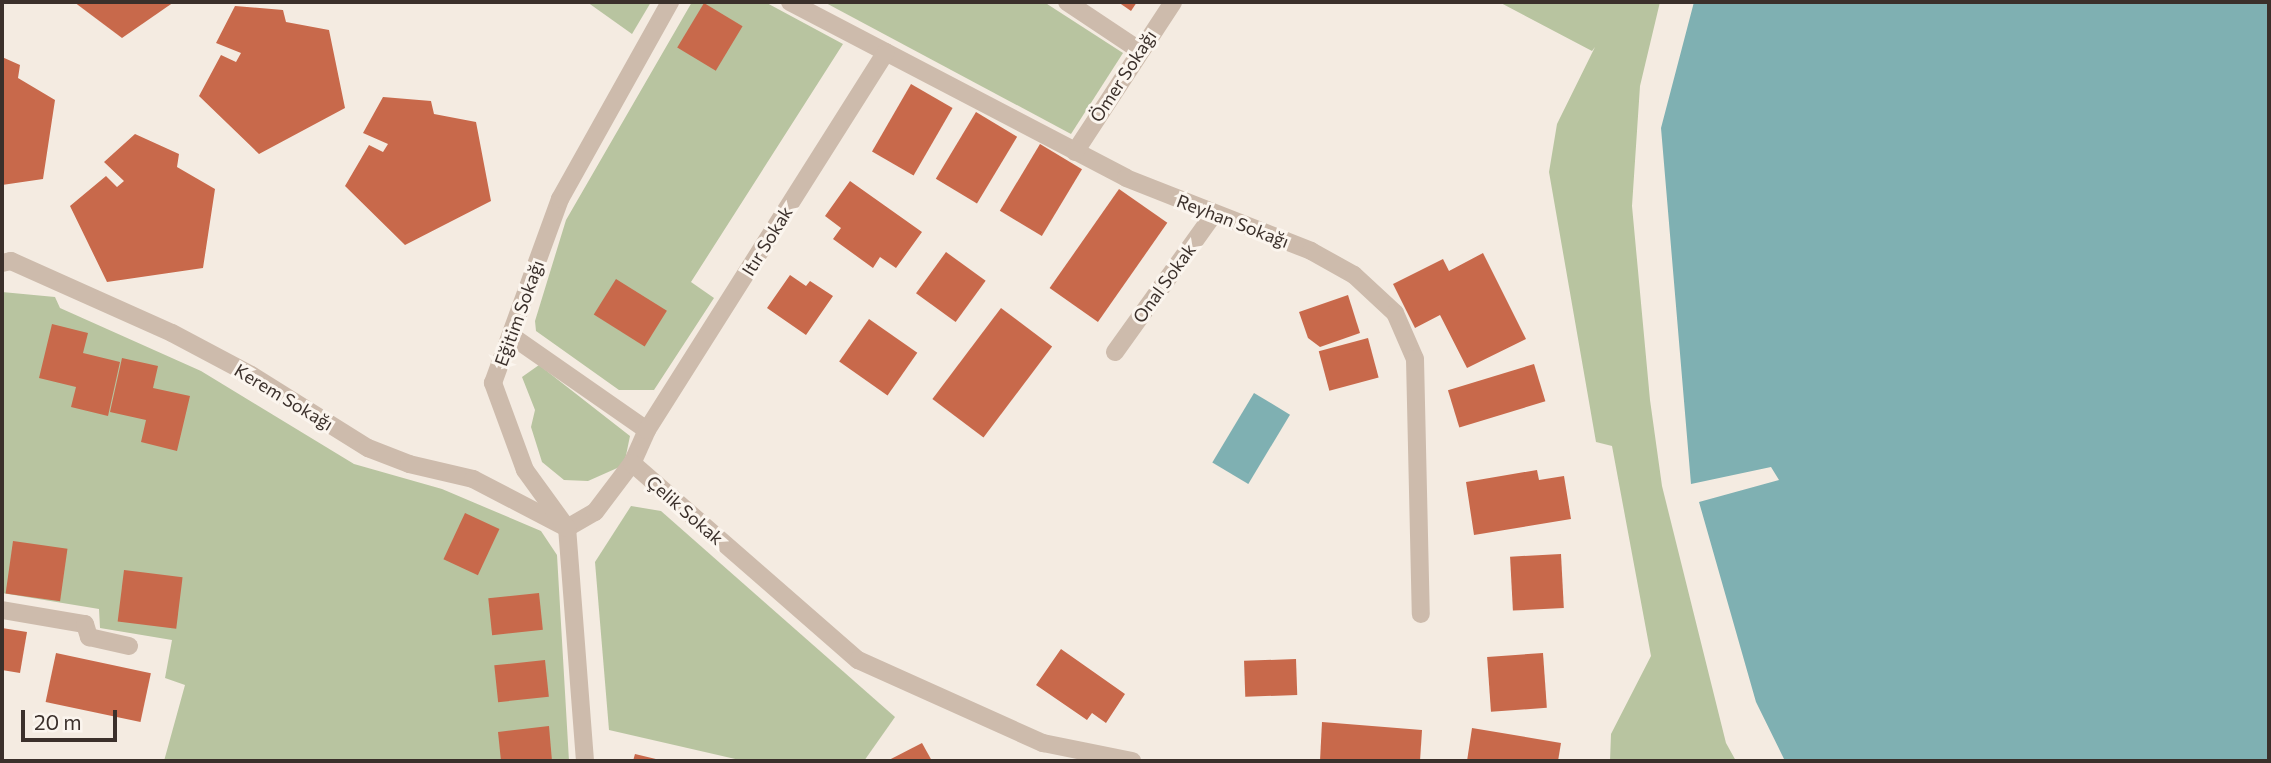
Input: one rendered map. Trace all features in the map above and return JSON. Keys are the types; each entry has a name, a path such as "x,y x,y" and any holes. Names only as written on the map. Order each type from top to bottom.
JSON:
{"street":[{"name":"Eğitim Sokağı","path":"567,528 525,470 493,383 513,337 560,200 670,2"},
{"name":"Reyhan Sokağı","path":"790,2 1075,152 1213,215 1311,251 1354,275 1395,313 1415,359 1421,614"},
{"path":"1067,2 1139,50"},
{"name":"Ömer Sokağı","path":"1075,152 1139,50 1173,2"},
{"name":"Itır Sokak","path":"648,430 886,52"},
{"name":"Onal Sokak","path":"1115,352 1213,215"},
{"name":"Kerem Sokağı","path":"2,263 11,261 172,333 251,375 368,448 409,464 473,479 567,528"},
{"path":"513,337 648,430"},
{"name":"Çelik Sokak","path":"648,430 632,463 858,660 1043,743 1132,761"},
{"path":"585,761 567,528 595,512 632,463"},
{"path":"2,610 85,624 89,637 129,646"}],"green space":[{"path":"587,2 651,2 632,34"},
{"path":"692,2 765,2 843,44 691,282 714,298 654,390 619,390 536,331 535,321 566,220"},
{"path":"824,2 1044,2 1123,53 1071,134"},
{"path":"1499,2 1660,2 1640,86 1632,206 1650,400 1662,486 1726,743 1736,761 1610,761 1611,734 1651,656 1612,446 1596,442 1549,172 1557,124 1595,47 1592,51"},
{"path":"2,292 55,297 60,308 201,371 354,464 442,489 541,531 557,555 569,761 164,761 185,685 165,678 172,640 100,628 99,609 2,593"},
{"path":"539,365 630,436 624,465 588,481 564,480 542,462 531,427 535,410 522,377"},
{"path":"631,506 661,511 895,717 864,761 744,761 609,730 595,562"}],"water":[{"path":"1694,2 2269,2 2269,761 1785,761 1756,702 1699,502 1779,480 1771,467 1691,484 1661,128"},
{"path":"1254,393 1290,415 1248,484 1212,462"}],"building":[{"path":"74,2 174,2 122,38"},
{"path":"1118,2 1137,2 1131,11"},
{"path":"704,3 743,26 716,71 677,48"},
{"path":"235,6 283,10 286,22 329,30 345,108 259,154 199,96 221,55 236,62 241,53 216,43"},
{"path":"2,57 20,65 18,78 55,100 43,179 2,185"},
{"path":"911,84 953,108 914,176 872,152"},
{"path":"383,97 431,101 434,114 476,122 491,201 405,245 345,186 369,145 383,152 388,144 363,133"},
{"path":"976,112 1017,137 977,204 936,179"},
{"path":"135,134 179,154 177,167 215,189 203,268 107,282 70,206 106,176 117,187 124,181 104,162"},
{"path":"1040,144 1082,169 1042,236 1000,211"},
{"path":"850,181 922,232 896,268 880,257 873,268 833,239 841,228 825,216"},
{"path":"1119,189 1167,223 1098,322 1050,288"},
{"path":"946,252 986,281 956,322 916,293"},
{"path":"1483,253 1526,339 1467,368 1440,315 1415,328 1393,284 1443,259 1449,271"},
{"path":"790,275 806,286 810,281 833,296 806,335 767,308"},
{"path":"616,279 667,311 645,346 594,315"},
{"path":"1348,295 1360,333 1320,347 1308,338 1299,312"},
{"path":"1001,308 1052,347 984,438 932,399"},
{"path":"869,319 917,353 888,395 839,362"},
{"path":"52,324 88,333 83,353 120,362 108,416 71,407 76,387 39,378"},
{"path":"1368,338 1379,378 1329,391 1319,351"},
{"path":"122,358 158,366 153,388 190,396 177,451 141,442 146,420 110,412"},
{"path":"1534,364 1545,401 1459,428 1448,390"},
{"path":"1537,470 1539,480 1564,476 1571,519 1474,535 1466,482"},
{"path":"465,513 499,529 478,575 443,559"},
{"path":"13,541 67,549 60,601 6,593"},
{"path":"1561,554 1564,608 1513,611 1510,557"},
{"path":"124,570 183,577 176,629 118,622"},
{"path":"539,593 543,630 492,635 488,598"},
{"path":"2,628 27,632 20,673 2,670"},
{"path":"1061,649 1125,694 1106,723 1092,713 1087,720 1036,685"},
{"path":"56,653 151,673 140,722 46,702"},
{"path":"1543,653 1547,708 1491,712 1487,657"},
{"path":"1296,659 1297,695 1245,697 1244,661"},
{"path":"545,660 549,697 498,702 494,665"},
{"path":"1322,722 1422,730 1420,761 1320,761"},
{"path":"549,726 552,761 501,761 498,732"},
{"path":"1472,728 1561,743 1558,761 1467,761"},
{"path":"922,743 932,761 887,761"},
{"path":"635,754 660,760 660,761 633,761"}]}
